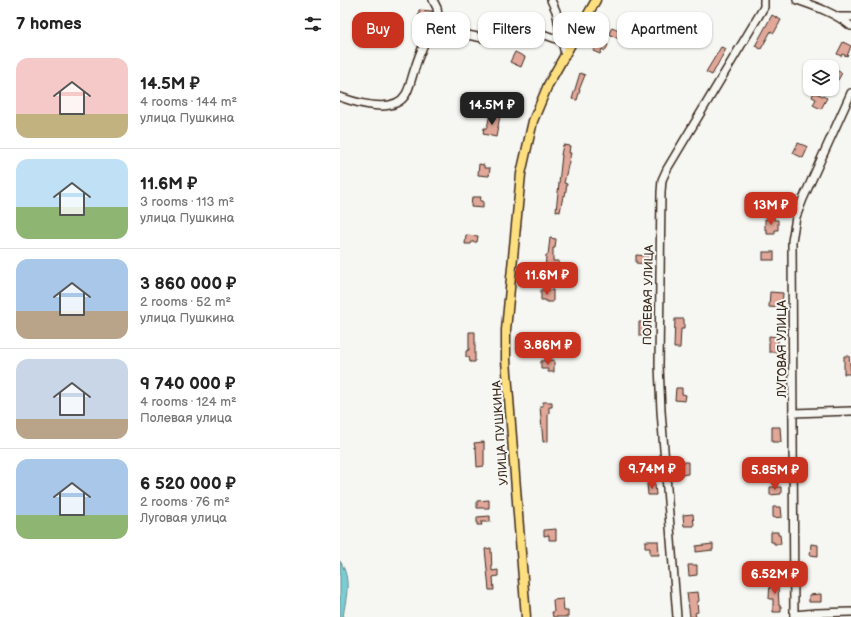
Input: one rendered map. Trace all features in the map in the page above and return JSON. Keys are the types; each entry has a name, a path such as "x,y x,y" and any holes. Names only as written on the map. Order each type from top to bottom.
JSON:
{"main road":[{"name":"УЛИЦА ПУШКИНА","path":"526,617 506,360 506,330 520,182 532,121 548,85 596,0"}],"street":[{"path":"433,0 438,12"},
{"path":"551,0 556,12"},
{"name":"ПОЛЕВАЯ УЛИЦА","path":"677,617 658,365 662,180 667,169 764,7 764,0"},
{"path":"798,0 819,7 838,16 851,26"},
{"path":"819,7 822,0"},
{"path":"838,16 851,17"},
{"path":"470,36 488,39 507,39 534,31 553,38"},
{"path":"340,97 355,102 381,106 398,102 406,95 422,48"},
{"path":"564,48 565,55"},
{"name":"ЛУГОВАЯ УЛИЦА","path":"794,616 795,558 792,241 796,217 851,93"},
{"path":"793,413 851,411"},
{"path":"794,616 816,613 851,612"}],"water":[{"path":"340,561 344,568 347,582 347,595 343,617 340,617"}],"building":[{"path":"419,10 432,12 419,12"},
{"path":"772,15 781,20 774,33 771,31 761,49 755,46"},
{"path":"612,27 617,29 617,38 609,34"},
{"path":"843,42 851,46 847,56 837,54"},
{"path":"721,47 726,49 712,75 706,72"},
{"path":"594,48 606,48 605,51 602,49 600,54 593,51"},
{"path":"515,52 525,57 521,67 510,62"},
{"path":"839,72 842,73 839,78"},
{"path":"580,73 585,75 577,100 572,99"},
{"path":"823,96 827,98 821,109 813,105 816,99 812,97"},
{"path":"490,114 500,116 496,137 483,134 484,128 487,128"},
{"path":"798,143 808,147 803,158 793,153"},
{"path":"563,145 570,146 569,153 571,153 564,183 567,184 565,196 563,196 560,212 556,211"},
{"path":"479,164 484,165 484,168 490,168 489,176 478,175"},
{"path":"472,197 481,197 480,201 483,201 483,208 471,207"},
{"path":"770,216 774,216 774,220 778,220 778,230 775,230 775,234 767,234 767,230 765,230 765,219 770,220"},
{"path":"466,235 478,236 477,242 465,244"},
{"path":"550,238 556,239 555,248 553,248 553,261 559,261 557,279 554,278 554,282 540,281 541,276 545,276 546,255 548,255"},
{"path":"763,252 774,252 774,260 763,260"},
{"path":"636,255 648,256 647,264 636,263"},
{"path":"541,290 553,290 553,302 541,300"},
{"path":"770,292 783,293 782,308 769,307"},
{"path":"675,319 684,319 684,329 681,329 680,348 674,348"},
{"path":"639,322 648,322 649,335 639,336"},
{"path":"469,332 475,332 475,362 470,362 469,357 466,357 466,351 469,350"},
{"path":"769,336 778,337 778,352 769,352"},
{"path":"844,356 849,356 851,374 844,374"},
{"path":"554,360 554,372 548,372 548,369 541,369 541,361"},
{"path":"676,388 682,388 682,394 686,395 685,401 675,400"},
{"path":"543,402 552,402 552,407 549,407 548,413 548,441 543,442 540,406 543,406"},
{"path":"772,427 780,427 781,442 772,442"},
{"path":"484,442 484,466 477,467 476,448 474,443"},
{"path":"653,462 654,473 644,473 644,463"},
{"path":"680,462 688,462 688,474 680,475"},
{"path":"647,484 655,484 656,495 648,495"},
{"path":"770,487 781,487 781,494 770,495"},
{"path":"489,500 489,508 477,508 477,501"},
{"path":"773,507 781,507 782,517 773,518"},
{"path":"693,514 694,526 684,526 683,515"},
{"path":"490,516 490,522 481,522 482,525 477,525 477,517"},
{"path":"556,529 556,540 549,540 549,535 544,536 544,530"},
{"path":"771,532 778,532 778,535 780,535 781,544 774,544 774,542 771,542"},
{"path":"645,541 658,541 659,555 650,555 650,548 645,548"},
{"path":"713,544 713,550 696,552 696,546"},
{"path":"811,544 818,545 818,556 810,555"},
{"path":"491,548 492,571 498,570 498,576 493,577 494,590 489,590 485,549"},
{"path":"688,565 697,565 697,575 689,576"},
{"path":"770,580 781,580 781,586 778,586 779,606 781,606 781,612 773,612 773,599 769,599"},
{"path":"698,592 698,612 695,613 696,617 690,617 687,593"},
{"path":"821,594 821,602 809,602 809,595"},
{"path":"563,599 564,611 568,611 568,617 553,617 553,600"}]}
